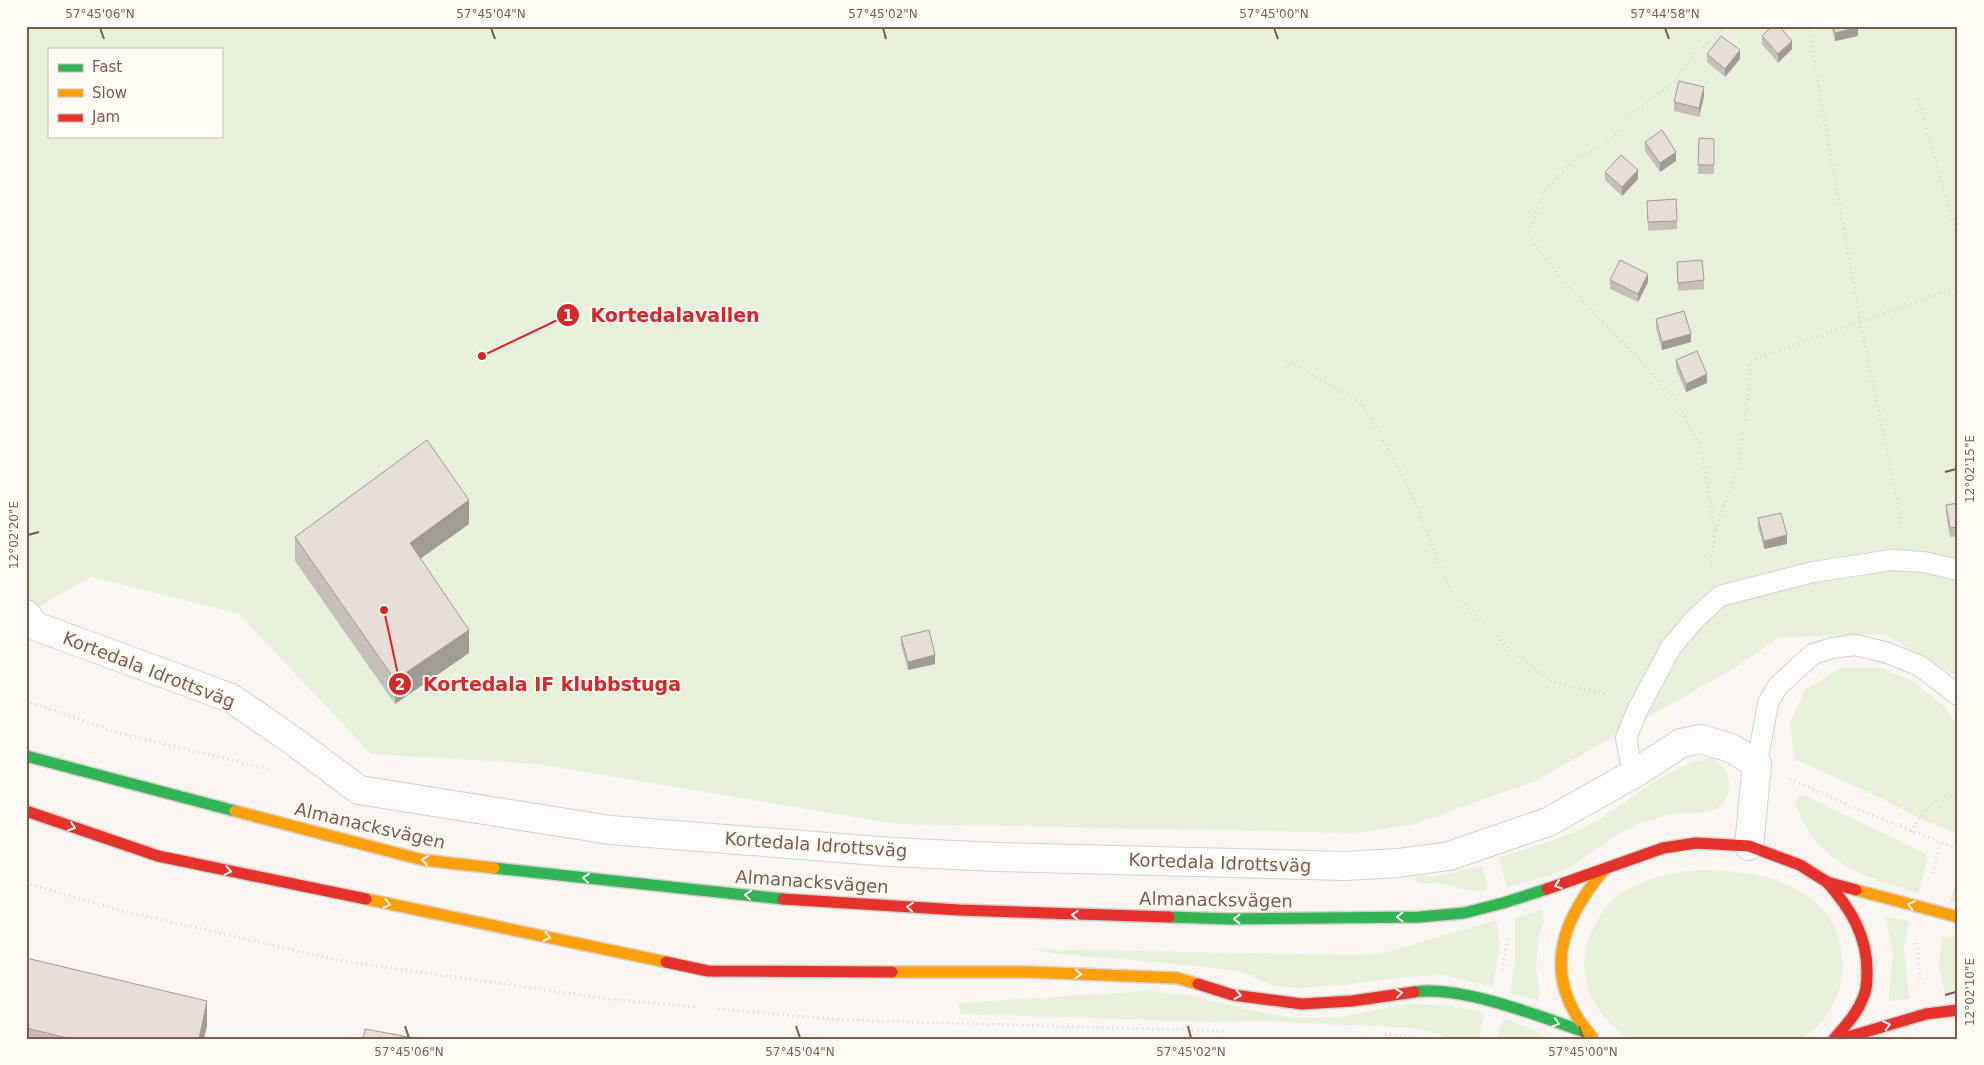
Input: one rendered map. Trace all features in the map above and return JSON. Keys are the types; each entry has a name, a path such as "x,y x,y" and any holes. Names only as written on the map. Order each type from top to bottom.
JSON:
{"main road":[{"name":"Almanacksvägen","path":"26,756 423,860 780,899 958,910 1232,919 1418,917 1464,913 1503,903 1604,870 1663,848 1696,843 1749,846 1800,865 1827,882 1845,903 1859,926 1867,948 1866,988 1861,1002 1834,1039"},
{"name":"Almanacksvägen","path":"26,811 158,856 708,971 1029,972 1177,978 1233,995 1302,1004 1352,1001 1427,990 1457,994 1497,1003 1590,1036"},
{"name":"Almanacksvägen","path":"1590,1036 1577,1018 1566,997 1561,969 1562,942 1570,916 1589,886 1604,870"},
{"name":"Almanacksvägen","path":"1827,882 1958,917"},
{"path":"1841,1039 1926,1014 1958,1010"}],"street":[{"name":"Kortedala Idrottsväg","path":"26,614 35,626 231,698 359,790 610,830 891,852 997,857 1344,866 1398,863 1449,856 1548,822 1637,772 1681,743 1701,739 1731,748 1757,764"},
{"path":"1749,846 1757,764"}],"lane":[{"path":"1637,772 1630,759 1626,738 1642,702 1671,647 1720,596 1813,572 1891,560 1924,562 1958,570"},
{"path":"1757,764 1768,703 1778,686 1813,654 1832,648 1855,646 1885,652 1920,666 1958,695"}],"path":[{"path":"1715,530 1701,447 1676,401 1641,361 1565,284 1528,236 1543,193 1574,160 1607,142 1631,114 1673,83 1696,52 1727,26"},
{"path":"1810,26 1815,66 1860,321 1900,512"},
{"path":"1918,99 1958,238"},
{"path":"1706,610 1715,530 1738,469 1749,391 1750,361 1958,287"},
{"path":"1286,360 1362,404 1409,488 1449,589 1504,644 1552,682 1642,702"},
{"path":"26,702 119,733 273,770"},
{"path":"1757,764 1912,832 1958,850"},
{"path":"1912,832 1921,813 1934,800 1958,794"}],"green space":[{"path":"26,26 1958,26 1958,677 1884,634 1780,637 1731,670 1537,780 1415,824 1357,833 897,824 538,764 371,754 239,614 91,577 26,614"},
{"path":"1840,668 1880,668 1913,681 1945,707 1958,726 1958,834 1925,821 1877,796 1794,759 1790,723 1805,690"},
{"path":"1711,758 1722,766 1728,778 1728,792 1726,799 1721,805 1711,811 1679,813 1636,825 1617,835 1566,869 1507,888 1499,858 1575,832 1601,818 1662,777 1694,762"},
{"path":"1803,795 1925,853 1928,858 1918,893 1860,873 1828,853 1815,839 1804,822 1795,802 1799,796"},
{"path":"1482,866 1488,888 1485,891 1475,892 1444,884 1418,883 1415,880 1417,876 1436,876"},
{"path":"1699,870 1740,872 1782,882 1806,895 1823,910 1835,928 1841,948 1843,969 1839,989 1831,1009 1818,1026 1800,1039 1628,1039 1614,1028 1594,1002 1585,972 1585,956 1589,939 1606,907 1620,894 1648,880 1678,872"},
{"path":"1958,876 1958,902 1950,901"},
{"path":"1541,909 1544,920 1539,934 1536,969 1540,994 1538,1001 1510,993 1515,962 1515,918"},
{"path":"1885,916 1909,922 1904,948 1909,999 1889,1001 1893,952"},
{"path":"1496,920 1500,944 1493,987 1442,975 1299,988 1273,986 1243,972 1189,965 1056,954 1032,949 1358,955 1388,952"},
{"path":"1942,936 1958,937 1958,994 1945,995 1939,964"},
{"path":"1149,991 1193,996 1263,1013 1298,1018 1341,1017 1407,1004 1438,1005 1477,1010 1484,1015 1478,1039 1455,1039 1415,1028 1260,1021 1213,1022 961,1014 958,1003"},
{"path":"1504,1019 1532,1029 1548,1039 1498,1039 1499,1029"}],"building":[{"path":"1772,26 1779,26 1792,41 1778,54 1762,36"},
{"path":"1833,26 1858,26 1858,27 1835,33"},
{"path":"1721,36 1740,50 1725,69 1707,54"},
{"path":"1679,81 1704,87 1699,108 1674,102"},
{"path":"1662,130 1676,152 1660,163 1645,142"},
{"path":"1699,138 1714,139 1714,165 1698,165"},
{"path":"1621,155 1638,170 1622,187 1605,172"},
{"path":"1676,199 1677,221 1648,222 1647,201"},
{"path":"1620,260 1648,274 1638,294 1610,280"},
{"path":"1702,260 1704,280 1678,283 1677,262"},
{"path":"1684,311 1691,334 1662,342 1656,319"},
{"path":"1697,351 1707,374 1686,384 1676,360"},
{"path":"427,440 469,500 410,543 469,630 395,680 295,537"},
{"path":"1958,503 1958,527 1950,528 1946,505"},
{"path":"1781,513 1787,535 1764,541 1758,518"},
{"path":"929,630 935,655 908,662 901,637"},
{"path":"26,958 207,1001 199,1039 71,1039 26,1028"},
{"path":"365,1029 419,1039 363,1039"}],"traffic: fast":[{"path":"26,756 235,811"},
{"path":"494,868 783,899"},
{"path":"1169,917 1232,919 1419,917 1464,913 1547,889"},
{"path":"1414,992 1455,993 1478,998 1525,1011 1588,1033"}],"traffic: slow":[{"path":"235,811 423,860 494,868"},
{"path":"1592,1037 1578,1018 1567,995 1562,976 1561,957 1571,921 1580,903 1604,870"},
{"path":"1856,890 1958,917"},
{"path":"366,899 666,962"},
{"path":"892,972 1029,972 1177,978 1198,984"}],"traffic: jam":[{"path":"26,811 158,856 366,899"},
{"path":"1547,889 1663,848 1696,843 1749,846 1800,865 1827,882 1856,890"},
{"path":"1827,882 1843,902 1856,923 1864,946 1867,971 1866,989 1860,1004 1850,1020 1834,1039"},
{"path":"783,899 959,910 1169,917"},
{"path":"666,962 708,971 892,972"},
{"path":"1198,984 1233,995 1302,1004 1352,1001 1414,992"},
{"path":"1841,1039 1926,1014 1958,1010"}],"place":[{"name":"Kortedalavallen","path":"482,356"},
{"name":"Kortedala IF klubbstuga","path":"384,610"}]}
